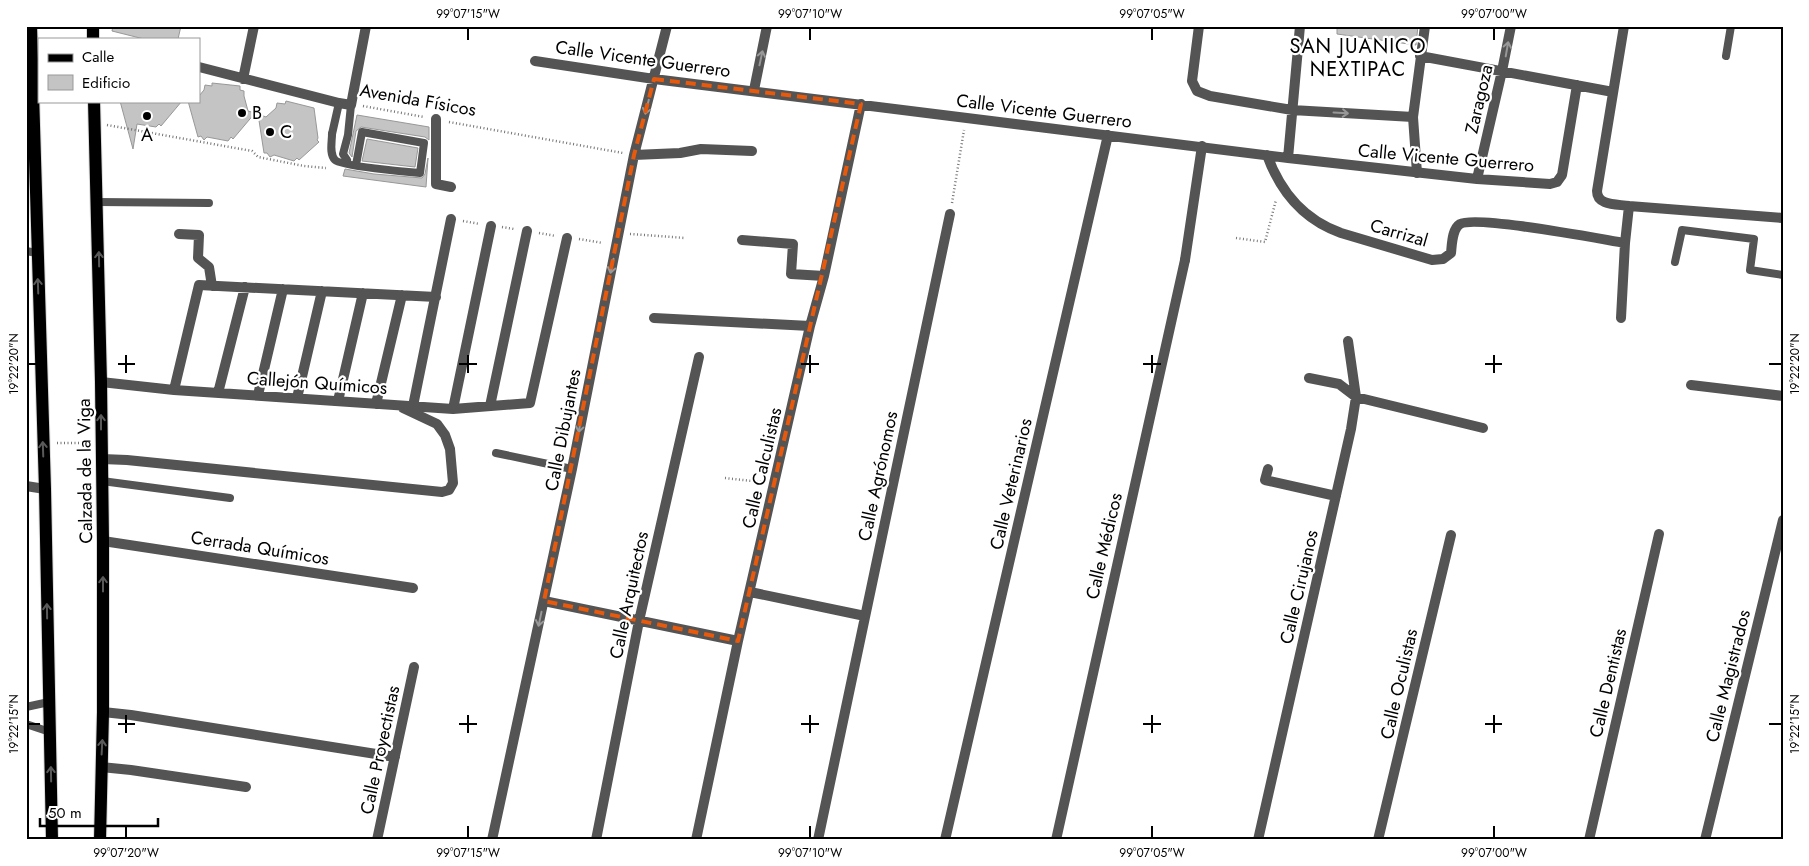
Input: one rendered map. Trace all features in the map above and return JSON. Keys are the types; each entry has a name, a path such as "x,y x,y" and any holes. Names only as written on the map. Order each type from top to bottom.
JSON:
{"main road":[{"path":"31,26 32,252 45,489 52,840"},
{"name":"Calzada de la Viga","path":"94,102 102,382 104,712 100,840"}],"street":[{"path":"242,79 254,26"},
{"path":"351,105 366,26"},
{"name":"Calle Dibujantes","path":"492,840 572,469 634,155 667,26"},
{"path":"754,90 767,26"},
{"path":"1200,26 1192,81 1197,92 1210,96 1292,110 1413,117"},
{"path":"1288,158 1300,26"},
{"path":"1416,173 1413,117 1425,26"},
{"name":"Zaragoza","path":"1477,179 1511,26"},
{"path":"1624,26 1597,191 1597,196 1600,200 1629,206 1783,218"},
{"path":"1420,56 1613,92"},
{"name":"Calle Vicente Guerrero","path":"535,61 654,79 754,90 966,119 1416,173 1550,184 1557,182 1562,175 1577,86"},
{"name":"Avenida Físicos","path":"200,67 351,105"},
{"name":"Calle Calculistas","path":"696,840 738,641 810,326 824,276 861,104"},
{"path":"436,119 436,184 451,187"},
{"name":"Calle Veterinarios","path":"945,840 1108,135"},
{"name":"Calle Médicos","path":"1056,840 1185,260 1202,146"},
{"path":"634,155 680,154 700,149 752,151"},
{"name":"Carrizal","path":"1267,155 1273,173 1284,191 1310,218 1326,228 1432,260 1443,259 1451,252 1454,231 1460,224 1470,222 1514,225 1625,243"},
{"path":"1621,318 1629,206"},
{"name":"Calle Agrónomos","path":"818,840 950,214"},
{"path":"413,406 452,219"},
{"path":"453,409 491,226"},
{"path":"490,406 526,231"},
{"path":"179,234 200,235 198,258 209,267 212,286"},
{"name":"Callejón Químicos","path":"102,382 174,390 453,409 530,403 567,238"},
{"path":"742,240 793,244 791,274 824,276"},
{"path":"174,390 199,285 436,297"},
{"path":"218,393 246,287"},
{"path":"258,395 283,289"},
{"path":"297,398 322,291"},
{"path":"338,401 363,293"},
{"path":"376,404 402,295"},
{"path":"654,318 810,326"},
{"name":"Calle Cirujanos","path":"1258,840 1336,496 1356,397 1348,341"},
{"name":"Calle Arquitectos","path":"596,840 639,621 699,357"},
{"path":"1309,378 1340,384 1356,397 1484,428"},
{"path":"1691,384 1783,396"},
{"path":"102,459 442,492 449,490 453,483 450,449 445,435 438,424 397,405"},
{"path":"1268,469 1265,480 1336,496"},
{"path":"26,486 45,489"},
{"name":"Calle Magistrados","path":"1705,840 1783,520"},
{"name":"Calle Dentistas","path":"1589,840 1659,534"},
{"name":"Calle Oculistas","path":"1378,840 1451,535"},
{"name":"Cerrada Químicos","path":"103,541 413,588"},
{"path":"750,592 865,616"},
{"path":"544,601 738,641"},
{"name":"Calle Proyectistas","path":"377,840 414,668"},
{"path":"104,712 395,757"},
{"path":"101,767 246,787"}],"lane":[{"path":"1726,56 1731,26"},
{"path":"338,103 332,134 331,153 338,162 356,165 420,173 424,142 362,132 356,165"},
{"path":"345,157 351,133 351,105"},
{"path":"98,202 209,203"},
{"path":"1675,262 1682,230 1754,239 1750,270 1783,275"},
{"path":"496,453 572,469"},
{"path":"102,481 230,498"},
{"path":"26,707 49,702"},
{"path":"26,724 50,732"}],"path":[{"name":"Avenida Físicos","path":"351,105 634,155"},
{"path":"950,214 966,119"},
{"path":"95,123 252,151 258,156 304,166 332,168 345,157"},
{"path":"1236,238 1265,242 1275,199 1295,203"},
{"path":"637,235 685,238"},
{"path":"43,443 102,442"},
{"path":"725,478 775,484"}],"highlighted area":[{"path":"654,79 861,104 738,641 544,601 634,155"}],"building":[{"path":"113,26 181,26 178,38 140,38 112,31"},
{"path":"1337,26 1418,26 1416,45 1337,34"},
{"name":"B","path":"212,83 240,86 240,90 244,91 248,111 255,113 233,139 231,137 228,141 207,137 204,140 201,136 198,137 188,102 200,102 200,95 205,85 212,86"},
{"name":"C","path":"286,101 314,108 317,140 319,142 299,160 297,158 294,161 274,155 270,157 267,153 264,153 258,114 266,117 276,108 277,103 285,104"},
{"name":"A","path":"120,102 181,102 161,126 159,124 156,127 137,124 133,149"},
{"path":"357,115 429,127 429,140 425,137 361,127 356,131 352,157 349,153"},
{"path":"367,139 418,148 415,167 362,161"},
{"path":"428,158 426,187 343,176 345,169 374,174 422,178 425,174"}],"place":[{"name":"B","path":"242,113"},
{"name":"A","path":"147,116"},
{"name":"C","path":"270,132"}],"district":[{"name":"SAN JUANICO NEXTIPAC","path":"1358,58"}]}
